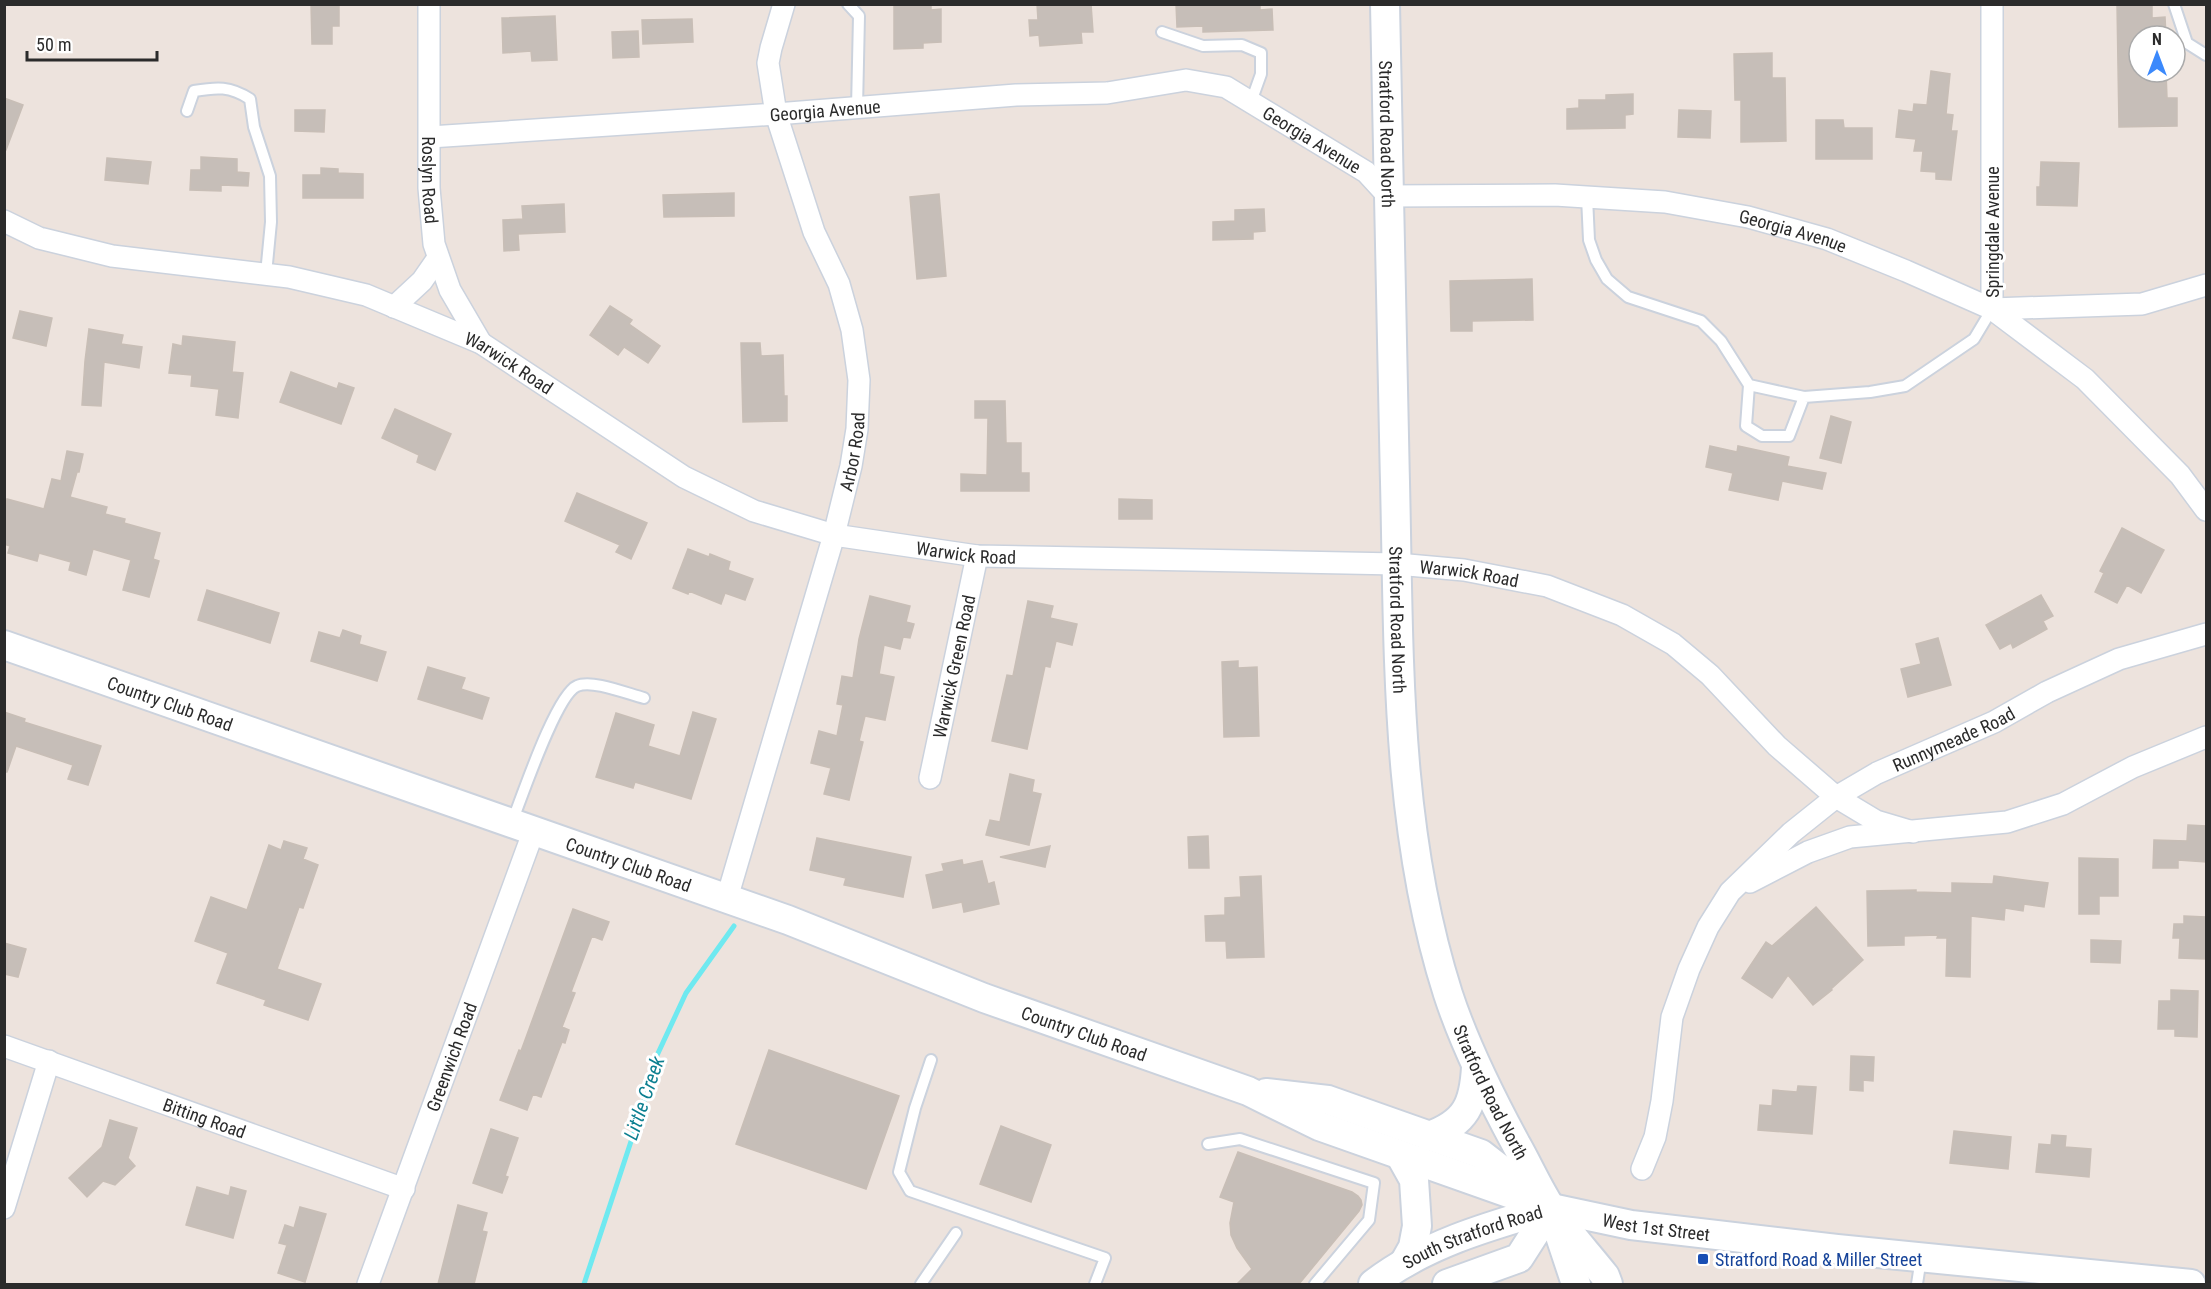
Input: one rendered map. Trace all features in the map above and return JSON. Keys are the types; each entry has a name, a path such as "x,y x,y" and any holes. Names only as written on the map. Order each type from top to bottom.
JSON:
{"main road":[{"name":"Stratford Road North","path":"1385,4 1397,564 1408,807 1421,890 1449,997 1476,1067 1551,1208"},
{"name":"Country Club Road","path":"4,645 788,920 984,999 1248,1091 1319,1126 1551,1208"},
{"path":"1429,1136 1453,1125 1463,1116 1475,1089 1476,1067"},
{"name":"Country Club Road","path":"1248,1091 1328,1100 1481,1154 1551,1208"},
{"path":"1400,1155 1414,1180 1417,1226 1413,1247 1404,1263"},
{"path":"1551,1208 1576,1284"},
{"path":"1551,1208 1605,1276 1608,1284"},
{"name":"South Stratford Road","path":"1373,1284 1404,1263 1446,1242 1551,1208"},
{"name":"South Stratford Road","path":"1447,1284 1519,1258 1551,1208"},
{"name":"West 1st Street","path":"1551,1208 1631,1225 1919,1271 2191,1284"}],"street":[{"name":"Roslyn Road","path":"429,4 429,188 434,244 450,290 481,343"},
{"name":"Arbor Road","path":"727,898 834,535 851,466 857,429 859,380 852,330 839,284 814,232 776,114 768,63 784,4"},
{"name":"Springdale Avenue","path":"1992,4 1992,309 2085,379 2180,476 2206,510"},
{"name":"Georgia Avenue","path":"430,137 1016,95 1107,93 1186,80 1226,87 1365,172 1388,196 1555,195 1665,202 1748,217 1827,239 1992,309 2142,304 2206,285"},
{"name":"Warwick Road","path":"4,221 39,238 112,256 289,277 366,296 481,343 684,477 754,511 834,535 977,556 1397,564 1464,570 1547,586 1622,615 1673,644 1710,675 1777,746 1836,797 1876,820 1913,832"},
{"path":"394,307 423,281 438,258"},
{"name":"Warwick Green Road","path":"930,778 977,556"},
{"name":"Runnymeade Road","path":"1642,1169 1655,1137 1662,1101 1672,1017 1689,969 1708,927 1730,892 1791,833 1836,797 1878,773 1994,722 2047,692 2119,659 2206,634"},
{"path":"1730,892 1808,852 1850,837 2007,822 2018,819 2062,804 2133,767 2206,737"},
{"name":"Greenwich Road","path":"368,1284 404,1190 523,826"},
{"name":"Bitting Road","path":"4,1046 404,1190"},
{"path":"4,1208 49,1061"}],"lane":[{"path":"848,4 860,16 857,108"},
{"path":"2174,4 2187,43 2206,55"},
{"path":"1162,32 1203,46 1242,45 1261,53 1261,74 1251,102"},
{"path":"187,111 194,92 216,87 238,91 250,99 254,127 270,176 272,222 266,274"},
{"path":"1587,197 1589,240 1596,260 1607,279 1628,297 1701,321 1721,341 1749,385 1746,426 1762,436 1789,436 1804,398"},
{"path":"1749,385 1804,398 1870,392 1905,386 1974,339 1992,309"},
{"path":"523,826 554,717 566,695 576,686 590,684 644,698"},
{"path":"931,1060 915,1108 899,1172 910,1191 1105,1258 1095,1284"},
{"path":"1208,1144 1240,1139 1374,1183 1369,1220 1315,1284"},
{"path":"921,1284 956,1233"}],"building":[{"path":"311,4 339,4 339,26 332,26 332,44 312,44"},
{"path":"894,4 931,4 931,10 941,9 941,42 923,43 923,48 894,49"},
{"path":"1037,4 1091,4 1093,32 1081,32 1082,43 1040,46 1039,35 1030,36 1029,20 1038,20"},
{"path":"1176,4 1260,4 1260,10 1272,9 1273,30 1203,32 1203,26 1177,27"},
{"path":"2117,4 2152,4 2152,18 2165,17 2165,24 2127,24 2127,84 2166,84 2167,98 2177,98 2177,126 2119,127"},
{"path":"555,16 557,60 532,61 531,51 503,53 502,18"},
{"path":"692,19 693,42 643,44 642,20"},
{"path":"638,31 639,57 613,58 612,32"},
{"path":"1772,53 1772,78 1785,78 1786,141 1741,142 1741,100 1735,100 1734,54"},
{"path":"1931,71 1950,74 1946,114 1953,115 1951,131 1957,131 1951,180 1936,179 1936,172 1921,171 1923,151 1914,151 1916,139 1896,137 1899,110 1913,112 1914,104 1927,105"},
{"path":"1633,94 1633,114 1625,115 1625,128 1567,129 1567,109 1579,108 1579,100 1606,100 1606,95"},
{"path":"4,98 23,105 6,150 4,150"},
{"path":"295,110 325,110 324,132 295,131"},
{"path":"1679,110 1711,111 1710,138 1678,137"},
{"path":"1816,120 1843,120 1844,128 1872,128 1872,159 1816,159"},
{"path":"201,157 237,159 237,172 249,173 248,186 221,185 221,191 190,190 191,170 201,170"},
{"path":"107,158 151,162 148,184 105,180"},
{"path":"2041,162 2079,163 2077,206 2037,205"},
{"path":"321,168 338,169 338,173 363,174 363,198 303,198 303,175 321,175"},
{"path":"734,193 734,216 664,217 663,195"},
{"path":"939,194 946,276 917,279 910,197"},
{"path":"564,204 565,232 518,234 519,250 504,251 503,220 523,219 522,206"},
{"path":"1264,209 1265,231 1253,232 1253,239 1213,240 1213,222 1235,221 1235,210"},
{"path":"1532,279 1533,320 1472,321 1472,331 1451,331 1450,281"},
{"path":"610,306 632,320 629,324 660,346 648,363 624,347 618,355 590,335"},
{"path":"20,311 52,318 46,346 13,338"},
{"path":"89,329 123,335 121,344 142,347 139,368 104,362 101,406 82,405"},
{"path":"183,336 235,342 232,372 243,373 238,418 216,415 219,389 191,386 192,375 169,373 173,344 182,346"},
{"path":"741,343 760,343 761,356 783,355 787,421 743,422"},
{"path":"291,372 337,389 339,383 354,388 341,424 280,402"},
{"path":"975,401 1005,401 1006,443 1021,443 1021,473 1029,473 1029,491 961,491 961,474 987,475 988,418 975,418"},
{"path":"395,409 451,434 435,470 417,462 419,455 382,438"},
{"path":"1831,416 1851,422 1841,463 1820,458"},
{"path":"1710,446 1737,452 1738,446 1789,457 1787,466 1826,473 1822,489 1782,481 1778,500 1729,490 1733,473 1706,467"},
{"path":"67,451 83,454 70,497 107,507 105,514 125,519 124,523 160,533 153,559 159,561 149,597 123,590 131,560 93,549 86,575 69,570 71,562 39,553 37,561 8,553 10,546 4,544 4,510 7,499 44,509 52,479 61,481"},
{"path":"577,493 647,523 631,559 616,552 620,545 565,521"},
{"path":"1119,499 1152,500 1152,519 1119,519"},
{"path":"2122,528 2164,550 2141,593 2127,585 2117,603 2095,592 2104,573 2100,571"},
{"path":"688,549 730,562 728,570 753,579 745,600 725,593 721,604 689,591 688,594 673,588"},
{"path":"207,590 279,613 270,643 198,620"},
{"path":"2041,595 2053,616 2043,621 2047,629 2013,648 2011,643 2000,649 1986,625"},
{"path":"870,596 910,606 906,622 914,624 910,638 903,637 900,649 884,645 879,674 894,677 885,720 865,716 859,741 863,742 849,800 824,794 831,768 811,763 819,731 837,736 843,705 837,704 842,676 853,678 859,639"},
{"path":"1028,601 1053,606 1050,618 1077,624 1072,645 1056,641 1050,667 1045,666 1027,749 992,741 1007,675 1013,676"},
{"path":"343,630 361,636 359,644 386,652 377,681 311,661 319,632 340,638"},
{"path":"1938,638 1951,685 1908,697 1901,669 1921,664 1916,644"},
{"path":"1238,661 1238,668 1257,667 1259,736 1224,737 1222,662"},
{"path":"428,667 465,678 461,689 489,698 482,719 418,699"},
{"path":"4,712 25,719 24,722 101,746 88,785 68,779 73,765 16,746 7,772 4,772"},
{"path":"693,712 716,719 691,799 635,782 633,788 596,777 616,713 654,725 648,746 680,756"},
{"path":"1010,774 1034,780 1032,792 1041,794 1029,845 986,835 990,820 1000,822"},
{"path":"2188,825 2206,826 2206,862 2178,860 2178,868 2153,868 2154,840 2187,841"},
{"path":"1208,836 1209,868 1189,868 1188,837"},
{"path":"817,838 911,857 903,897 844,885 846,878 810,870"},
{"path":"284,841 307,848 303,859 318,865 303,908 299,907 277,969 321,984 308,1020 264,1005 266,1000 217,983 228,953 195,941 211,897 247,910 269,845 281,850"},
{"path":"1050,846 1045,867 1000,857"},
{"path":"2079,858 2118,859 2118,896 2099,896 2099,914 2079,914"},
{"path":"962,860 963,865 982,861 988,884 994,882 999,904 964,912 962,902 933,908 926,875 944,871 942,864"},
{"path":"1261,876 1264,957 1227,958 1226,941 1206,941 1205,916 1225,915 1225,898 1241,897 1240,877"},
{"path":"1994,876 2048,883 2044,907 2024,904 2023,911 2005,908 2004,920 1971,916 1970,977 1946,976 1947,938 1937,938 1938,935 1904,936 1904,945 1868,946 1867,891 1916,890 1916,892 1952,893 1952,883 1993,884"},
{"path":"1816,907 1863,960 1832,990 1813,1005 1788,975 1772,998 1742,978 1766,942 1772,946"},
{"path":"573,909 609,922 602,940 592,936 571,992 575,993 562,1027 569,1030 565,1043 562,1042 541,1097 533,1094 527,1110 500,1100 519,1050 521,1051"},
{"path":"2184,916 2206,917 2206,959 2179,958 2180,938 2173,938 2174,924 2184,924"},
{"path":"2091,940 2121,941 2120,963 2091,962"},
{"path":"4,943 26,949 18,977 4,974"},
{"path":"2171,990 2198,991 2197,1037 2175,1036 2175,1029 2158,1029 2159,1001 2171,1001"},
{"path":"769,1050 899,1096 866,1189 736,1144"},
{"path":"1851,1056 1874,1057 1873,1081 1863,1080 1863,1091 1850,1090"},
{"path":"1798,1086 1816,1087 1812,1134 1758,1130 1760,1105 1772,1106 1773,1090 1797,1092"},
{"path":"110,1120 137,1128 128,1158 135,1166 115,1185 103,1181 87,1197 69,1178 102,1147"},
{"path":"1001,1126 1051,1145 1031,1202 980,1184"},
{"path":"491,1129 518,1138 505,1176 508,1177 502,1193 473,1183"},
{"path":"1954,1131 2011,1137 2008,1169 1950,1163"},
{"path":"2052,1135 2066,1136 2065,1147 2091,1149 2089,1177 2036,1172 2039,1144 2051,1145"},
{"path":"1238,1152 1352,1192 1361,1200 1362,1205 1359,1211 1299,1284 1237,1284 1252,1269 1231,1235 1230,1223 1234,1202 1220,1197"},
{"path":"197,1187 229,1196 231,1187 246,1191 233,1238 186,1225"},
{"path":"458,1205 487,1213 482,1231 487,1232 474,1284 438,1284"},
{"path":"300,1207 326,1214 305,1282 278,1273 287,1245 279,1243 285,1225 294,1228"}],"waterway":[{"name":"Little Creek","path":"584,1284 643,1105 653,1064 686,993 734,926"}],"place":[{"name":"Stratford Road & Miller Street","path":"1703,1259"}]}
